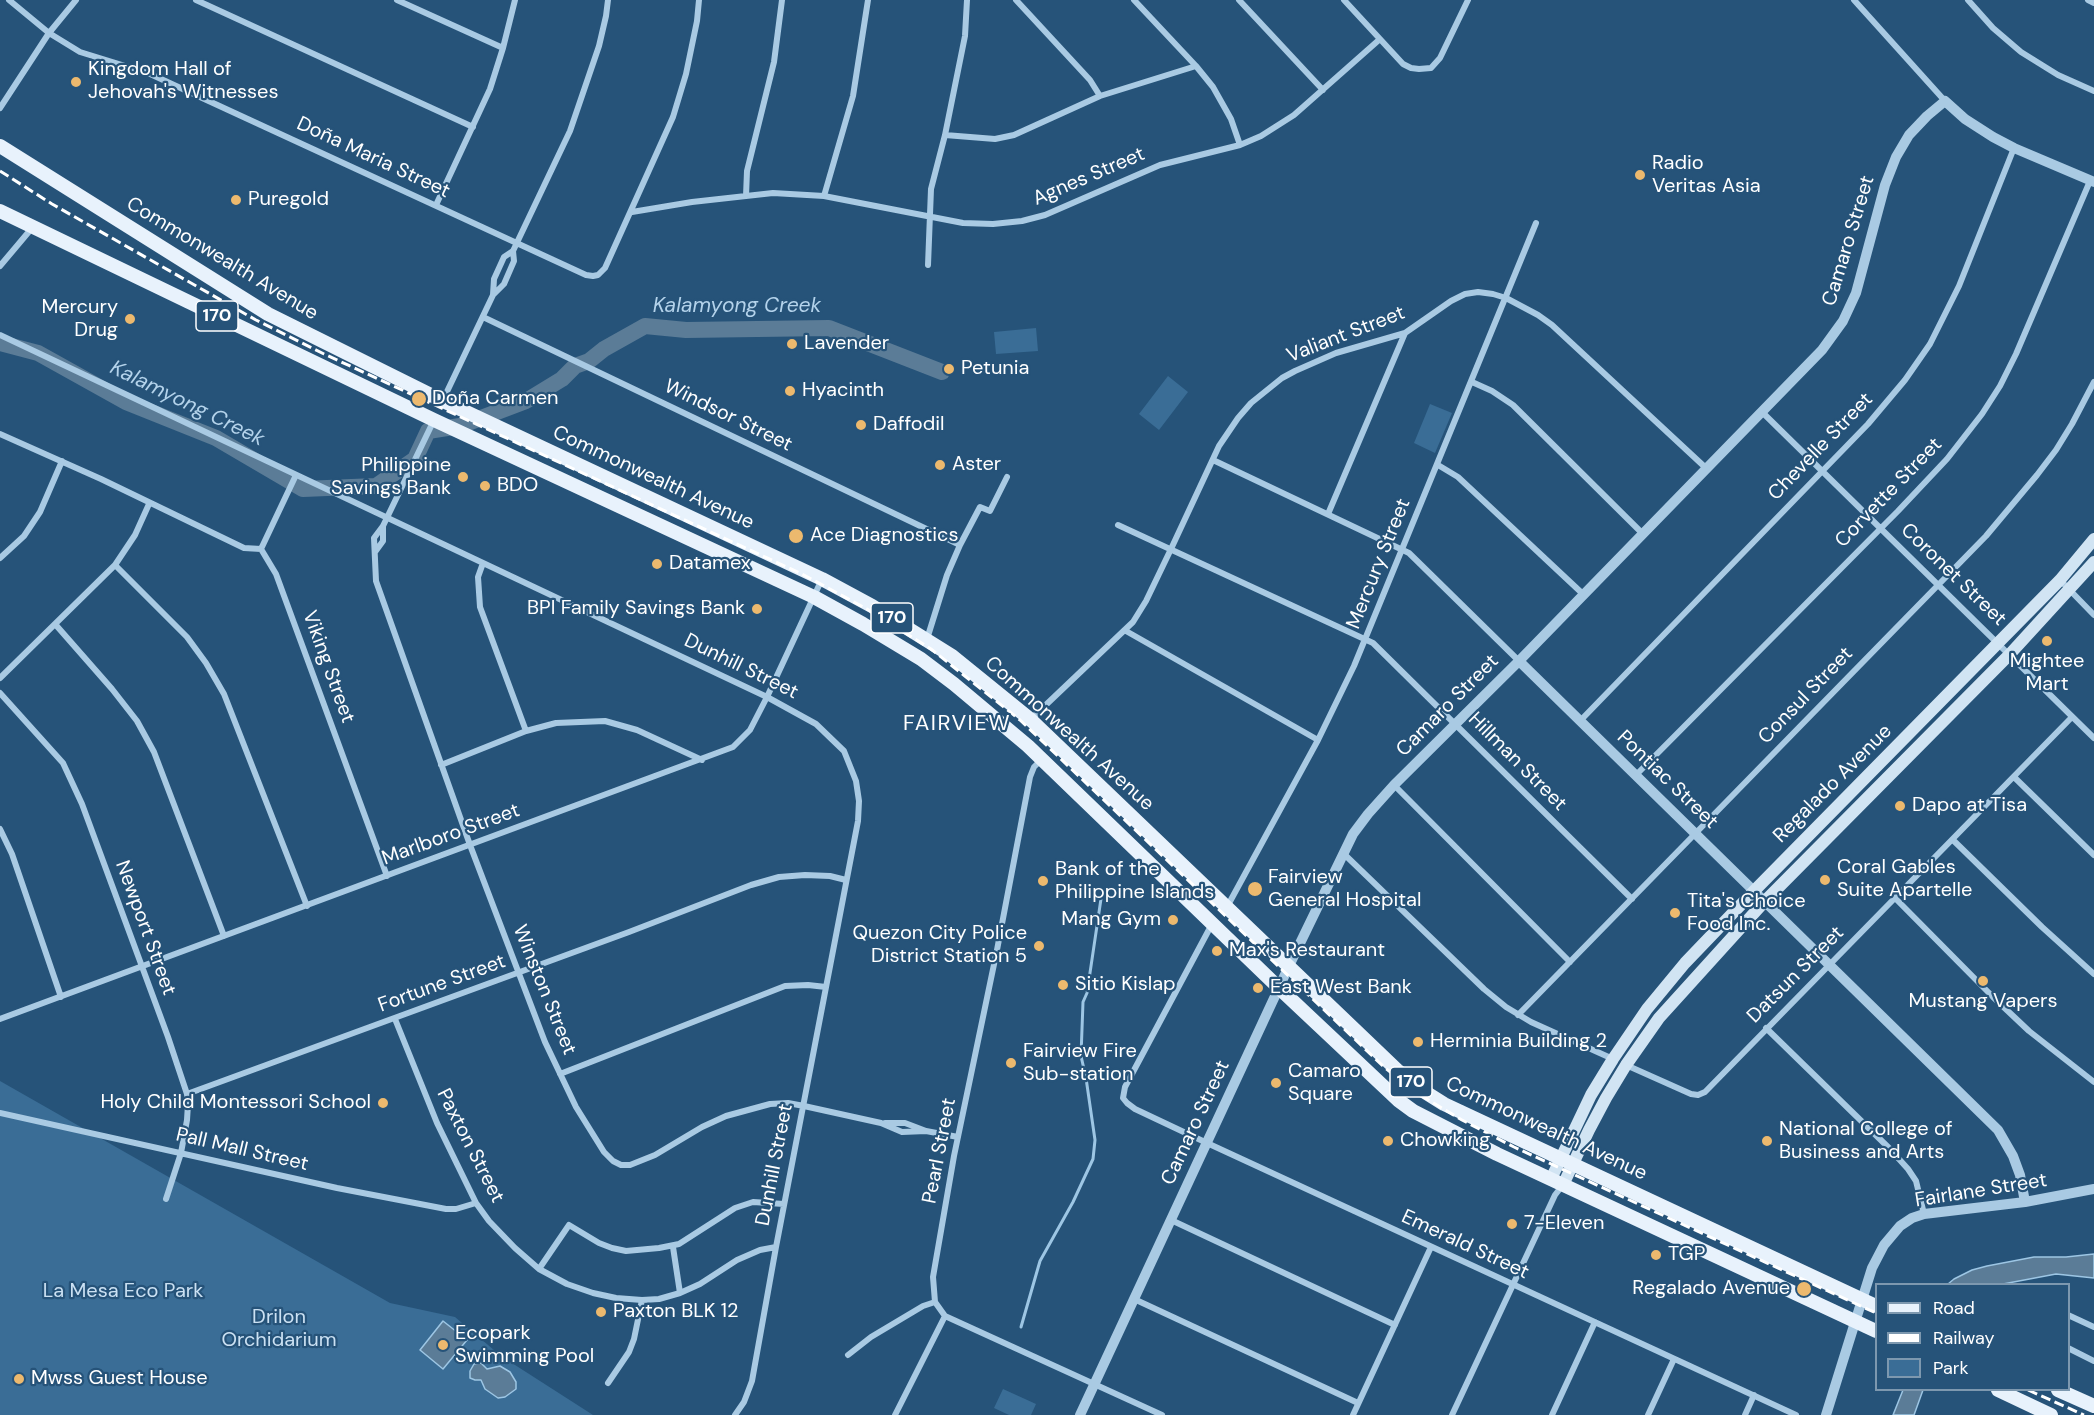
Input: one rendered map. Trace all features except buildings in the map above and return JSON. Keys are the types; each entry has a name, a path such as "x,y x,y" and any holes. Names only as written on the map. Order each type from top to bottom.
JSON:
{"main road":[{"name":"Commonwealth Avenue","path":"0,146 268,314 443,401 822,579 927,640 1004,696 1031,720 1397,1070 1427,1094 1566,1162 1875,1306"},
{"name":"Commonwealth Avenue","path":"0,211 434,420 814,597 863,624 921,659 989,712 1042,758 1279,988 1398,1100 1413,1111 1556,1186 1875,1330"},
{"name":"Regalado Avenue","path":"1556,1186 1566,1162 1576,1125 1613,1059 1647,1009 1686,963 1755,891 2060,580 2094,539"},
{"name":"Regalado Avenue","path":"1566,1162 1589,1130 1626,1065 1659,1018 1765,902 2010,654 2094,562"},
{"path":"1413,1111 1425,1108 1428,1103 1427,1094"},
{"path":"1428,1120 1427,1108 1433,1103 1440,1102"},
{"path":"2002,1391 2051,1415"},
{"path":"2062,1391 2094,1406"}],"street":[{"name":"Doña Maria Street","path":"9,0 49,33 80,52 148,73 586,275 598,275 604,268 632,212"},
{"path":"0,108 49,33 76,0"},
{"path":"196,0 473,127"},
{"path":"397,0 503,48"},
{"path":"436,205 490,89 515,0"},
{"path":"493,295 494,279 504,257 513,251 570,131 599,46 608,0"},
{"path":"632,212 673,117 686,74 699,0"},
{"path":"746,196 752,149 774,62 783,0"},
{"path":"824,196 853,96 868,0"},
{"path":"928,265 931,189 945,135 964,36 967,0"},
{"path":"1016,0 1090,80 1100,96"},
{"path":"1134,0 1196,66 1223,102 1240,145"},
{"path":"1239,0 1323,90"},
{"path":"1344,0 1403,64 1411,68 1431,68 1440,58 1468,0"},
{"path":"1854,0 1945,101 1979,129 2014,148 2092,182"},
{"path":"1968,0 1993,28 2021,52 2058,75 2094,91"},
{"path":"2088,0 2094,3"},
{"name":"Agnes Street","path":"632,212 773,193 824,196 963,223 993,224 1022,221 1045,215 1160,165 1240,145 1281,125 1380,39"},
{"path":"945,135 995,139 1014,135 1100,96 1196,66"},
{"name":"Camaro Street","path":"1080,1415 1289,966 1343,853 1363,820 1394,785 1584,595 1822,350 1843,321 1856,293 1880,200 1896,157 1902,145 1918,125 1945,101"},
{"name":"Chevelle Street","path":"1580,721 1883,406 1905,380 1930,344 1959,286 2014,148"},
{"name":"Corvette Street","path":"1636,775 1881,528 1947,459 1982,414 2000,386 2034,316 2092,182"},
{"name":"Mercury Street","path":"1227,907 1318,740 1366,639 1536,223"},
{"path":"0,266 32,228"},
{"path":"443,401 493,295 504,284 511,269 514,261 513,251"},
{"name":"Valiant Street","path":"1031,720 1126,631 1146,601 1227,434 1251,403 1282,378 1318,359 1405,333 1465,294 1478,292 1506,298 1552,326 1707,469"},
{"name":"Windsor Street","path":"483,317 960,545"},
{"path":"1328,514 1405,333"},
{"name":"Dunhill Street","path":"0,334 767,697 816,724 844,751 860,801 858,821 752,1381 744,1402 735,1415"},
{"path":"1472,382 1492,391 1513,405 1643,534"},
{"name":"Consul Street","path":"1518,1015 1986,536 2037,475 2072,424 2094,382"},
{"name":"Coronet Street","path":"1762,412 2094,738"},
{"name":"Winston Street","path":"434,420 383,526 382,541 375,552 376,581 470,846 545,1042 576,1107 604,1152 613,1161 621,1165 630,1165 640,1162 726,1116 770,1104 788,1103 881,1123 905,1124 958,1137"},
{"path":"0,434 244,548 261,549 296,475"},
{"name":"Pontiac Street","path":"1213,460 1402,549 1416,558 1998,1130 2013,1156 2020,1175 2025,1202"},
{"path":"0,558 33,524 62,461"},
{"path":"1438,465 1458,477 1584,595"},
{"path":"927,640 947,575 960,545 980,507 990,511 1008,477"},
{"path":"0,678 115,565 135,535 149,504"},
{"name":"Hillman Street","path":"1118,525 1366,639 1384,652 1455,725 1632,898"},
{"name":"Viking Street","path":"261,549 276,574 387,876"},
{"path":"483,563 478,577 480,607 526,731"},
{"path":"115,565 187,637 224,694 307,906"},
{"name":"Marlboro Street","path":"0,1019 733,747 750,730 822,579"},
{"path":"2060,580 2094,615"},
{"path":"55,624 137,721 154,752 224,936"},
{"path":"1126,631 1318,740"},
{"name":"Newport Street","path":"0,693 63,763 82,804 168,1036 187,1094 187,1120 181,1153 166,1199"},
{"name":"Datsun Street","path":"1626,1065 1691,1094 1698,1095 1705,1092 2072,717"},
{"path":"441,765 526,731 556,723 605,721 637,730 702,760"},
{"name":"Pearl Street","path":"935,1302 933,1277 958,1137 1030,777 1034,767 1042,758"},
{"path":"2014,777 2094,855"},
{"path":"1394,785 1570,962"},
{"path":"0,829 12,854 61,996"},
{"path":"1953,840 2094,974"},
{"path":"1343,853 1484,989 1518,1015 1613,1059"},
{"name":"Fortune Street","path":"187,1094 518,974 751,885 779,877 796,876 830,876 846,880"},
{"path":"1895,898 2007,1011 2065,1061 2094,1082"},
{"name":"Emerald Street","path":"1212,923 1125,1087 1123,1098 1134,1109 1796,1415"},
{"path":"560,1074 785,986 825,987"},
{"name":"Paxton Street","path":"395,1019 437,1123 476,1203 489,1221 539,1269 567,1284 593,1293 616,1298 659,1299 700,1284 737,1260 768,1247 776,1247"},
{"path":"1766,1028 1902,1162 1916,1181 1924,1214"},
{"name":"Pall Mall Street","path":"0,1113 337,1188 446,1209 456,1209 476,1203"},
{"name":"Regalado Avenue","path":"1452,1415 1556,1186"},
{"name":"Fairlane Street","path":"1826,1415 1872,1268 1884,1245 1900,1226 1924,1214 2025,1202 2094,1189"},
{"path":"539,1269 569,1225 598,1243 626,1251 673,1247 735,1208 753,1202 784,1204"},
{"path":"1171,1220 1395,1325"},
{"path":"673,1247 680,1293"},
{"path":"1353,1415 1431,1248"},
{"path":"1134,1299 1358,1403"},
{"path":"608,1383 629,1352 642,1300"},
{"path":"848,1355 879,1332 923,1306 935,1302 945,1317 1162,1415"},
{"path":"2070,1316 2094,1327"},
{"path":"895,1415 945,1317"},
{"path":"1552,1415 1594,1322"},
{"path":"2070,1349 2094,1362"},
{"path":"1651,1414 1674,1359"},
{"path":"1744,1415 1754,1395"}],"green space":[{"path":"1036,328 1038,351 996,354 994,332"},
{"path":"1168,376 1188,392 1159,430 1139,414"},
{"path":"1430,404 1452,413 1435,453 1414,443"},
{"name":"La Mesa Eco Park","path":"0,1081 390,1303 455,1317 501,1356 593,1415 0,1415"},
{"path":"1003,1389 1036,1404 1031,1415 1009,1415 994,1408"}],"shaded area":[{"path":"2094,1254 2094,1278 2056,1274 2008,1283 1949,1283 1972,1270 1987,1266 2034,1257"},
{"name":"Ecopark Swimming Pool","path":"443,1321 467,1340 443,1369 420,1350"},
{"path":"481,1363 487,1369 500,1366 510,1372 516,1382 516,1389 505,1397 498,1398 485,1389 481,1380 470,1378 470,1371 474,1364"},
{"path":"1903,1391 1923,1391 1914,1415 1893,1415"}],"waterway":[{"name":"Kalamyong Creek","path":"0,343 38,353 126,402 216,438 303,489 376,486 415,459 428,431 460,426 526,401 562,379 575,366 589,361 604,349 645,326 686,330 829,328 942,372"},
{"path":"1021,1327 1040,1261 1073,1202 1093,1159 1095,1140 1081,1056 1083,1002 1087,993 1102,892"}],"railway":[{"path":"0,171 52,204 256,320 324,354 802,574 867,609 931,649 1020,720 1384,1067 1415,1092 1514,1147 1875,1313"},
{"path":"2030,1391 2084,1415"}],"place":[{"name":"Kingdom Hall of Jehovah's Witnesses","path":"76,82"},
{"name":"Radio Veritas Asia","path":"1640,175"},
{"name":"Puregold","path":"236,200"},
{"name":"Mercury Drug","path":"130,319"},
{"name":"Lavender","path":"792,344"},
{"name":"Petunia","path":"949,369"},
{"name":"Hyacinth","path":"790,391"},
{"name":"Doña Carmen","path":"419,399"},
{"name":"Daffodil","path":"861,425"},
{"name":"Aster","path":"940,465"},
{"name":"Philippine Savings Bank","path":"463,477"},
{"name":"BDO","path":"485,486"},
{"name":"Ace Diagnostics","path":"796,536"},
{"name":"Datamex","path":"657,564"},
{"name":"BPI Family Savings Bank","path":"757,609"},
{"name":"Mightee Mart","path":"2047,641"},
{"name":"Dapo at Tisa","path":"1900,806"},
{"name":"Coral Gables Suite Apartelle","path":"1825,880"},
{"name":"Bank of the Philippine Islands","path":"1043,881"},
{"name":"Fairview General Hospital","path":"1255,889"},
{"name":"Tita's Choice Food Inc.","path":"1675,913"},
{"name":"Mang Gym","path":"1173,920"},
{"name":"Quezon City Police District Station 5","path":"1039,946"},
{"name":"Max's Restaurant","path":"1217,951"},
{"name":"Mustang Vapers","path":"1983,981"},
{"name":"Sitio Kislap","path":"1063,985"},
{"name":"East West Bank","path":"1258,988"},
{"name":"Herminia Building 2","path":"1418,1042"},
{"name":"Fairview Fire Sub-station","path":"1011,1063"},
{"name":"Camaro Square","path":"1276,1083"},
{"name":"Holy Child Montessori School","path":"383,1103"},
{"name":"Chowking","path":"1388,1141"},
{"name":"National College of Business and Arts","path":"1767,1141"},
{"name":"7-Eleven","path":"1512,1224"},
{"name":"TGP","path":"1656,1255"},
{"name":"Regalado Avenue","path":"1804,1289"},
{"name":"Paxton BLK 12","path":"601,1312"},
{"name":"Ecopark Swimming Pool","path":"443,1345"},
{"name":"Mwss Guest House","path":"19,1379"}],"district":[{"name":"FAIRVIEW","path":"957,724"}],"park label":[{"name":"Drilon Orchidarium","path":"279,1330"}]}
